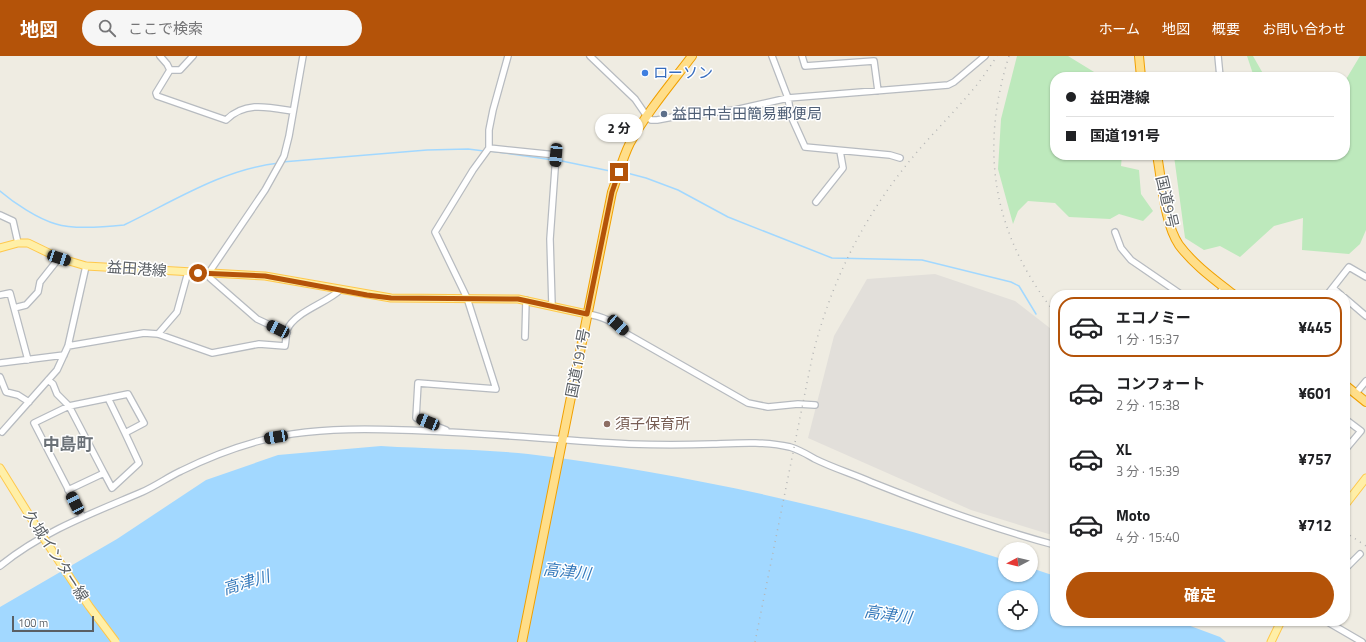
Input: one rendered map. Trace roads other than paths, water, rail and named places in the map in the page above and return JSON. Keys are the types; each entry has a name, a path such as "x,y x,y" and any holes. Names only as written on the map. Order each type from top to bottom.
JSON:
{"highway":[{"name":"国道191号","path":"522,642 612,192 629,145 646,115 692,56"},
{"path":"1140,56 1141,72"},
{"name":"国道9号","path":"1158,160 1168,216 1172,230 1179,244 1193,261 1228,290"},
{"path":"1350,389 1366,402"}],"main road":[{"name":"益田港線","path":"0,248 18,243 28,243 59,258 86,266 265,276 391,298 526,300 587,314"},
{"name":"久城インター線","path":"0,468 89,606 116,642"},
{"path":"1350,499 1366,478"},
{"path":"1271,642 1279,626"}],"street":[{"path":"160,56 170,70"},
{"path":"170,70 180,70 193,56"},
{"path":"287,333 257,319 210,278 208,274 265,190 284,156 303,56"},
{"path":"452,432 416,418 418,383 496,389 466,298 435,232 473,170 490,148 489,130 508,56"},
{"path":"590,56 635,99 651,120 673,116 735,110 788,98 948,85 954,82 985,56"},
{"path":"772,56 788,98 792,116 806,147 900,158"},
{"path":"802,56 805,66 874,61 878,91"},
{"path":"1218,56 1220,72"},
{"path":"170,70 156,93 157,96 226,120 238,111 253,106 292,111"},
{"path":"490,148 556,155 550,239 552,305"},
{"path":"816,202 843,168 840,151"},
{"path":"0,215 13,221 18,243"},
{"path":"1115,232 1121,248 1131,260 1175,290"},
{"path":"14,308 26,305 38,292 40,282 59,258"},
{"path":"2,432 57,370 68,346 86,266"},
{"path":"1335,290 1332,288 1349,267 1366,277"},
{"path":"158,334 177,312 188,272"},
{"path":"68,346 144,333 158,334 212,352 259,344 285,346 288,329 296,320 311,308 333,298 340,290"},
{"path":"0,295 10,293 28,360"},
{"path":"525,337 526,300"},
{"path":"1350,302 1366,316"},
{"path":"587,314 598,316 618,325 627,334 748,403 768,407 798,404 815,405"},
{"path":"0,363 64,355"},
{"path":"0,377 6,392 18,395 29,402"},
{"path":"48,380 53,384 57,394 69,406 112,488 139,463 108,398"},
{"path":"1356,394 1366,381"},
{"path":"82,516 34,423 69,406 128,394 144,423 125,433"},
{"path":"1350,423 1360,431 1350,444"},
{"path":"0,566 25,548 82,516 147,490 183,470 261,440 307,432 365,428 452,432 562,441 636,444 742,443 780,445 803,451 821,462 978,521 1050,544"},
{"path":"68,490 104,473"},
{"path":"1350,564 1360,554"},
{"path":"1335,626 1362,642"}],"water":[{"name":"高津川","path":"381,446 528,454 589,462 709,483 888,525 998,558 998,582 1038,582 1038,570 1050,574 1050,626 1190,626 1220,637 1226,642 0,642 0,607 117,539 206,480 278,455"}],"waterway":[{"path":"282,162 427,150 468,149 484,151"},
{"path":"490,151 553,160"},
{"path":"557,160 610,171"},
{"path":"0,191 26,210 49,222 72,227 116,226 124,225 180,196 219,179 258,166 279,163"},
{"path":"627,173 646,178 678,190 728,217 832,258 922,260 1011,282 1019,286 1036,314"}],"railway":[{"path":"755,642 812,358 827,307 837,282 860,235 888,190 920,149 974,89 997,56"},
{"path":"1009,56 1000,91 995,125 994,158 998,190 1005,222 1017,253 1034,283 1050,306"},
{"path":"1350,535 1366,546"}],"place":[{"name":"ローソン","path":"645,73"},
{"name":"益田中吉田簡易郵便局","path":"664,114"},
{"name":"須子保育所","path":"607,424"}],"district":[{"name":"中島町","path":"68,444"}]}
